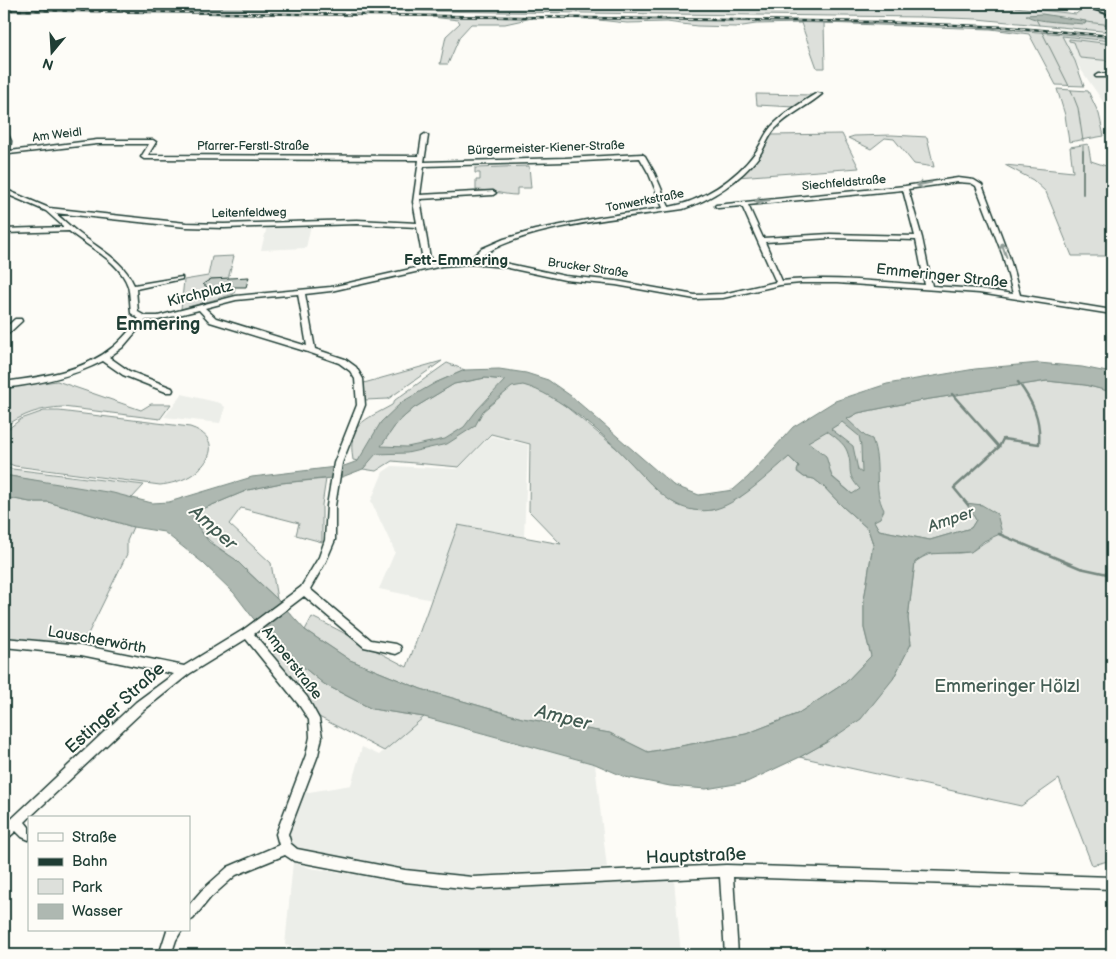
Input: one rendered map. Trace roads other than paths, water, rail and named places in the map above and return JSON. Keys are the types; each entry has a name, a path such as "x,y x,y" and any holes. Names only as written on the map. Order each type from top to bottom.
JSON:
{"main road":[{"path":"1085,6 1112,13"}],"street":[{"path":"1049,4 1085,6"},
{"path":"1073,4 1085,6"},
{"path":"1098,76 1112,76"},
{"name":"Tonwerkstraße","path":"471,262 475,254 493,244 521,234 667,210 694,202 733,177 757,154 768,134 779,122 819,94"},
{"path":"4,131 9,141 6,156"},
{"path":"425,136 417,197 419,225 428,267"},
{"name":"Am Weidl","path":"6,156 109,141"},
{"name":"Pfarrer-Ferstl-Straße","path":"109,141 153,142 144,157 422,161"},
{"name":"Bürgermeister-Kiener-Straße","path":"422,161 565,160 642,156 667,210"},
{"path":"972,181 979,185 1006,256 1017,297"},
{"name":"Siechfeldstraße","path":"718,206 905,188 934,182 972,181"},
{"path":"905,188 919,238 929,286"},
{"path":"4,191 48,210 118,265 127,276 132,288 135,312 144,318 120,345 103,357 73,371 49,378 4,385"},
{"path":"417,197 493,192"},
{"path":"744,203 780,283"},
{"name":"Leitenfeldweg","path":"48,210 191,225 224,226 358,222 419,225"},
{"path":"65,222 80,213"},
{"path":"4,231 72,229"},
{"path":"761,240 830,236 919,238"},
{"name":"Brucker Straße","path":"256,296 348,286 428,267 471,262 498,264 565,278 616,283 695,297 723,296 768,286"},
{"path":"132,288 180,278"},
{"name":"Emmeringer Straße","path":"768,286 780,283 817,280 929,286 1112,312"},
{"path":"301,292 312,350"},
{"name":"Kirchplatz","path":"144,318 158,318 256,296"},
{"name":"Amperstraße","path":"200,308 213,320 342,361 353,369 359,378 361,405 338,463 331,506 330,540 323,558 304,590 247,633 303,701 314,719 316,737 312,755 282,834 286,848"},
{"path":"4,333 18,322"},
{"path":"103,357 126,372 169,390"},
{"path":"304,590 368,644 396,649"},
{"name":"Estinger Straße","path":"4,834 140,706 185,671 247,633"},
{"name":"Lauscherwörth","path":"4,642 81,650 185,671"},
{"path":"17,822 27,833"},
{"path":"190,914 206,894 232,871 286,848"},
{"name":"Hauptstraße","path":"286,848 294,855 451,882 472,883 726,871 1112,883"},
{"path":"726,871 731,955"},
{"path":"165,955 174,932"}],"water":[{"path":"1042,14 1086,21 1085,24 1054,22 1026,15"},
{"path":"1039,363 1082,367 1112,373 1112,392 1085,385 1047,381 917,401 858,413 847,419 865,436 872,439 875,449 878,493 884,510 880,518 874,521 879,530 930,540 971,528 976,520 966,503 982,505 997,514 1002,533 984,541 971,552 927,554 915,562 908,618 911,644 893,679 861,719 827,742 800,757 747,782 706,789 670,786 625,777 595,764 424,717 372,709 324,684 281,649 253,618 234,593 203,563 164,532 133,527 48,502 30,502 4,497 4,475 113,493 152,503 169,502 252,477 344,466 358,461 381,422 402,402 435,383 465,370 499,369 526,373 548,380 571,396 673,485 699,495 733,490 748,477 793,427 835,401 887,384 975,369","holes":["485,378 505,380 464,427 445,439 407,447 381,446 397,423 414,408 454,384","523,385 565,406 593,427 664,496 682,507 703,511 721,507 742,496 789,457 799,466 797,471 804,477 814,479 823,486 868,529 873,544 864,600 864,628 871,656 845,683 797,714 746,734 648,752 610,733 522,718 421,689 350,660 305,630 277,599 235,559 209,542 198,527 193,513 248,490 281,483 342,477 363,469 376,454 407,453 447,444 475,426 483,411 512,387","842,422 859,436 862,473 858,470 853,446 831,429","827,431 839,440 847,451 852,478 860,489 852,494 832,477 826,456 808,442"]}],"waterway":[{"path":"1036,19 1039,25"},
{"path":"1086,22 1112,25"},
{"path":"1042,32 1069,86"},
{"path":"1071,90 1078,108 1083,141"},
{"path":"1083,146 1083,194"},
{"path":"999,447 1003,439 1039,444 1039,427 1035,411 1018,382"},
{"name":"Amper","path":"952,394 999,447"},
{"name":"Amper","path":"968,505 954,488 999,447"},
{"path":"999,534 1080,568 1112,575"}],"railway":[{"path":"4,10 877,22 1007,27 1112,36"}],"district":[{"name":"Fett-Emmering","path":"456,260"},
{"name":"Emmering","path":"158,324"}],"park label":[{"name":"Emmeringer Hölzl","path":"1007,686"}]}
